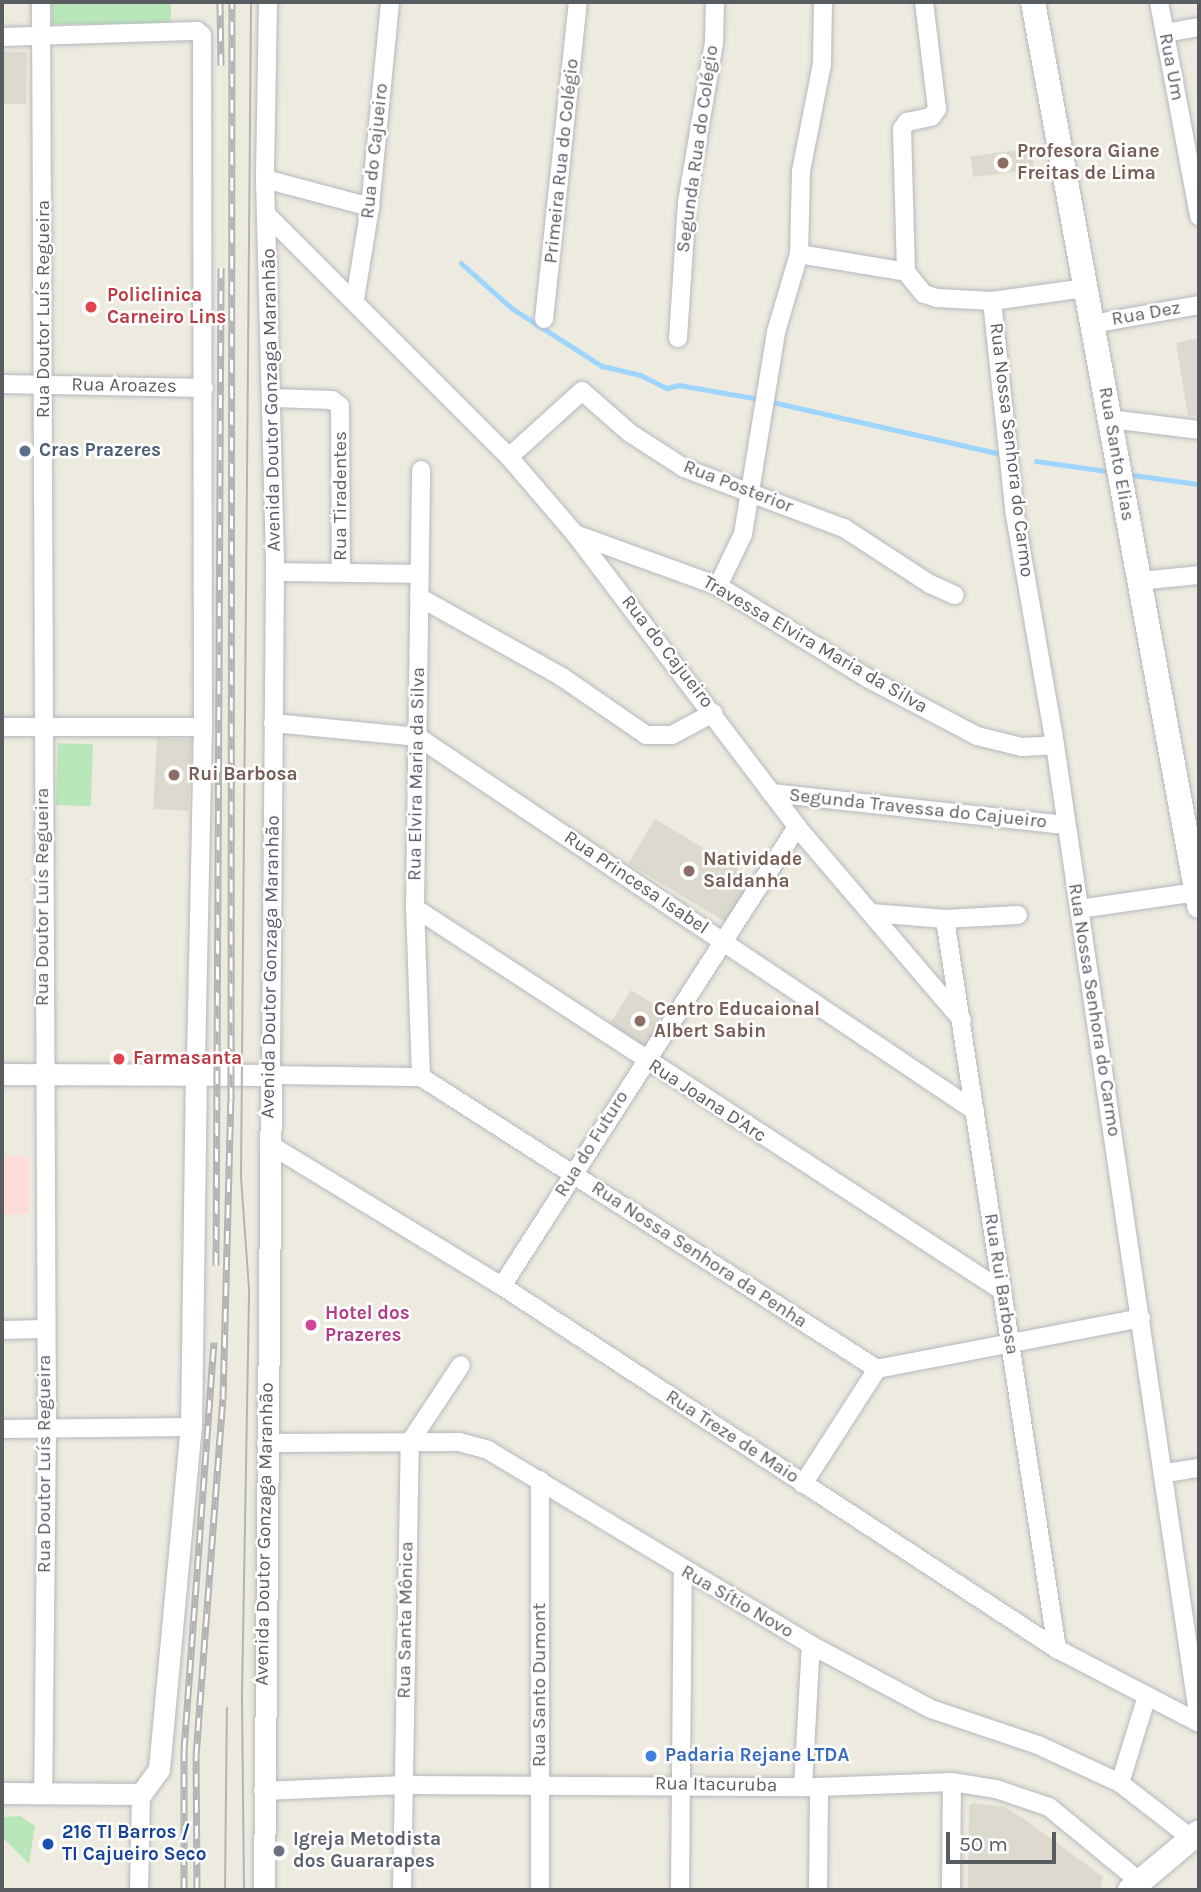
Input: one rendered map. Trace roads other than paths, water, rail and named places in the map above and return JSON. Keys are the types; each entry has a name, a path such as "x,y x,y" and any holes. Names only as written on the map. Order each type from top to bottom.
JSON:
{"main road":[{"name":"Rua Santo Elias","path":"1033,2 1198,899"},
{"path":"1134,1885 1195,1835"}],"street":[{"name":"Rua Doutor Luís Regueira","path":"41,2 44,385 41,727 47,1428 43,1793"},
{"name":"Avenida Doutor Gonzaga Maranhão","path":"264,1890 275,572 273,398 265,179 268,2"},
{"name":"Rua do Cajueiro","path":"355,299 370,207 390,2"},
{"name":"Primeira Rua do Colégio","path":"544,319 578,2"},
{"name":"Segunda Rua do Colégio","path":"678,338 686,214 714,42 715,2"},
{"path":"718,586 743,534 767,406 776,332 799,254 801,171 822,64 823,2"},
{"path":"924,2 937,109 931,117 907,122 902,129 906,272 926,296 992,301 1086,288"},
{"name":"Rua Um","path":"1159,2 1165,33 1190,119 1199,214"},
{"path":"1165,33 1199,27"},
{"path":"2,37 199,32 204,388 203,727 191,1427 161,1755 159,1769 141,1794 139,1890"},
{"path":"265,179 370,207"},
{"name":"Rua do Cajueiro","path":"268,216 355,299 509,457 575,534 797,827 962,1020"},
{"path":"799,254 906,272"},
{"name":"Rua Nossa Senhora do Carmo","path":"992,301 1015,515 1055,745 1065,825 1166,1473 1199,1721"},
{"name":"Rua Dez","path":"1092,324 1199,305"},
{"name":"Rua Aroazes","path":"2,384 204,388"},
{"name":"Rua Posterior","path":"509,457 582,391 655,452 684,468 753,491 844,528 930,584 955,595"},
{"name":"Rua Tiradentes","path":"273,398 332,400 340,406 341,572"},
{"path":"1110,419 1199,430"},
{"name":"Rua Elvira Maria da Silva","path":"421,470 415,908 421,1077"},
{"name":"Travessa Elvira Maria da Silva","path":"575,534 718,586 869,679 977,736 1022,747 1055,745"},
{"path":"275,572 418,574"},
{"path":"1140,581 1199,575"},
{"path":"419,597 562,677 646,735 672,735 713,713"},
{"name":"Rua Princesa Isabel","path":"273,723 418,737 975,1111"},
{"path":"2,727 203,727"},
{"name":"Segunda Travessa do Cajueiro","path":"771,793 1065,825"},
{"name":"Rua do Futuro","path":"502,1286 644,1061 797,827"},
{"path":"1079,909 1198,899"},
{"name":"Rua Joana D'Arc","path":"415,908 644,1061 1001,1290"},
{"path":"871,912 944,919 1018,915"},
{"name":"Rua Rui Barbosa","path":"944,919 962,1020 1057,1649"},
{"path":"2,1074 421,1077"},
{"name":"Rua Nossa Senhora da Penha","path":"421,1077 877,1369"},
{"name":"Rua Treze de Maio","path":"270,1144 502,1286 1057,1649 1199,1721"},
{"path":"803,1484 877,1369 1141,1318"},
{"path":"2,1330 46,1329"},
{"path":"410,1442 461,1366"},
{"path":"2,1429 191,1427"},
{"name":"Rua Sítio Novo","path":"266,1443 410,1442 478,1446 540,1480 683,1572 811,1645 931,1709 1026,1740 1120,1783 1195,1835"},
{"name":"Rua Santa Mônica","path":"402,1890 410,1442"},
{"path":"1166,1473 1199,1468"},
{"name":"Rua Santo Dumont","path":"540,1480 540,1890"},
{"path":"680,1890 683,1572"},
{"path":"811,1645 811,1786 818,1890"},
{"path":"1120,1783 1147,1696"},
{"path":"951,1890 952,1782"},
{"name":"Rua Itacuruba","path":"263,1791 403,1785 811,1786 952,1782 996,1789 1049,1807 1134,1885"},
{"path":"2,1793 141,1794"}],"waterway":[{"path":"461,263 513,309 602,366 641,375 667,388 679,385 759,399"},
{"path":"768,401 1005,455"},
{"path":"1036,461 1106,471"},
{"path":"1133,475 1199,484"}],"tram line":[{"path":"244,1890 242,1696 249,1289 241,1177 251,2"},
{"path":"225,1890 227,1708"}],"railway":[{"path":"220,2 221,65"},
{"path":"197,1890 196,1756 223,1399 231,1100 232,2"},
{"path":"216,1265 221,268"},
{"path":"184,1890 184,1750 214,1342"}],"place":[{"name":"Profesora Giane Freitas de Lima","path":"1003,163"},
{"name":"Policlinica Carneiro Lins","path":"91,307"},
{"name":"Cras Prazeres","path":"25,451"},
{"name":"Rui Barbosa","path":"174,775"},
{"name":"Natividade Saldanha","path":"689,871"},
{"name":"Centro Educaional Albert Sabin","path":"640,1021"},
{"name":"Farmasanta","path":"119,1059"},
{"name":"Hotel dos Prazeres","path":"311,1325"},
{"name":"Padaria Rejane LTDA","path":"651,1756"},
{"name":"216 TI Barros / TI Cajueiro Seco","path":"48,1844"},
{"name":"Igreja Metodista dos Guararapes","path":"279,1851"}]}
